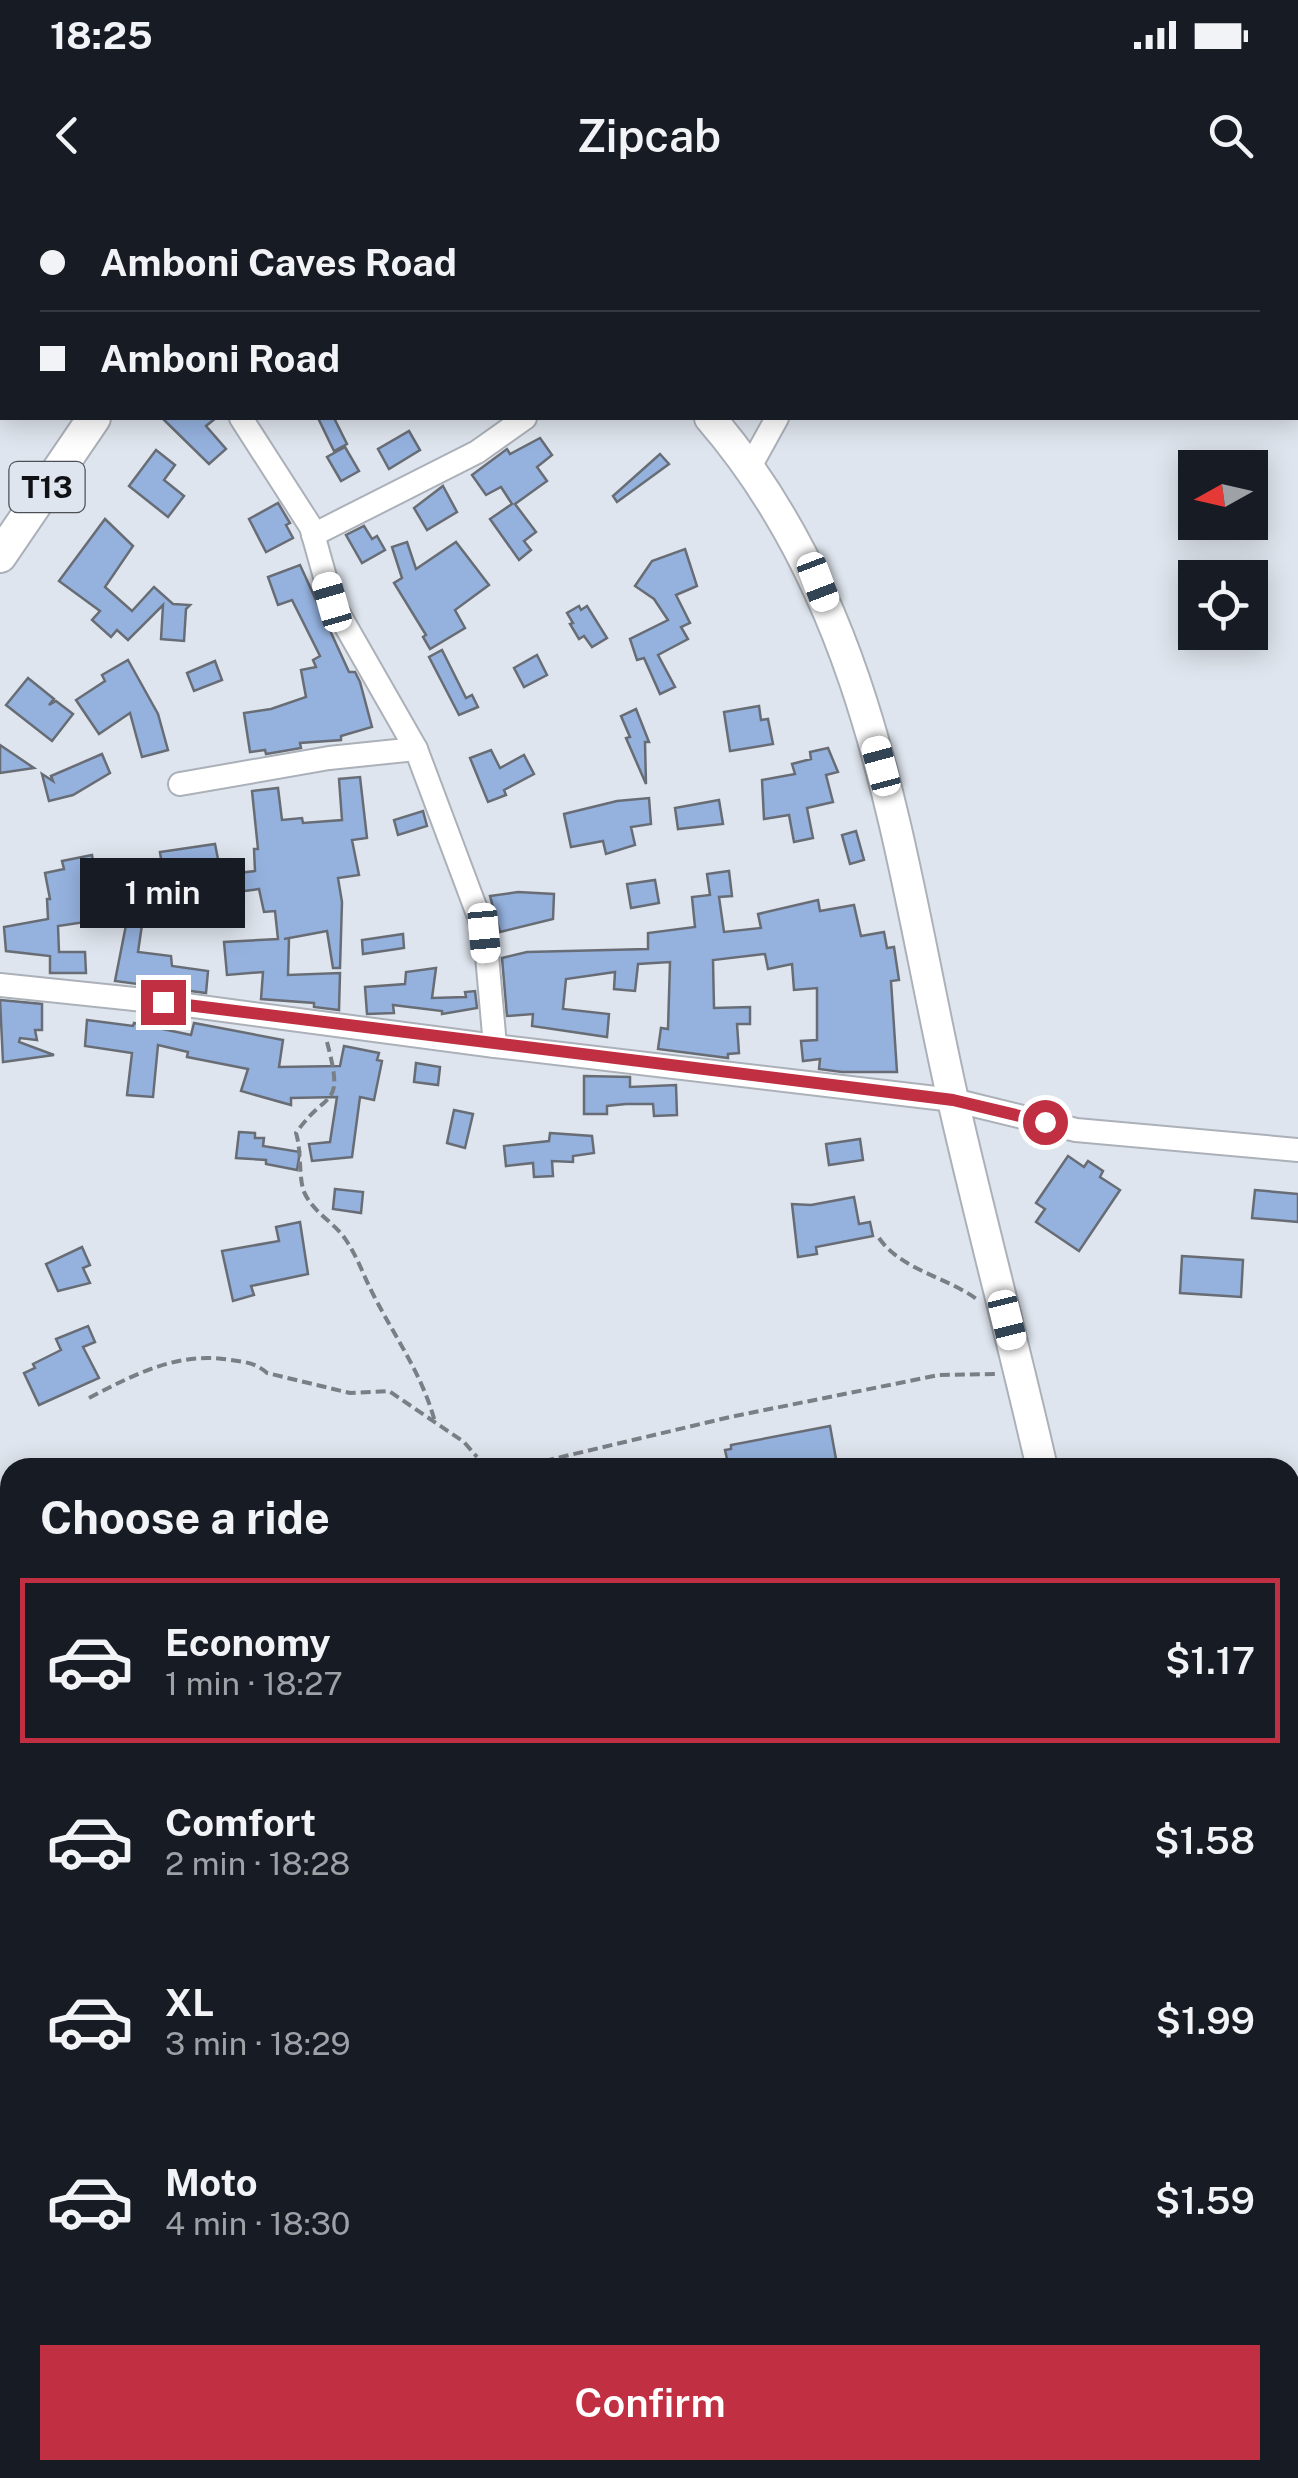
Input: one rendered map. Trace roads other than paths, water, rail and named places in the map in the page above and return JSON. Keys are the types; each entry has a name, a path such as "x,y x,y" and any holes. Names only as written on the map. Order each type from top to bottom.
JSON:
{"highway":[{"name":"T13","path":"0,556 93,420"}],"main road":[{"path":"712,420 751,465 818,582 862,696 891,802 953,1100 1040,1458"}],"street":[{"path":"242,420 313,535 332,602 416,748 484,933 495,1046"},
{"path":"313,535 477,452 522,420"},
{"path":"751,465 777,420"},
{"path":"180,784 329,758 416,748"},
{"path":"0,985 953,1100 1076,1130 1298,1150"}]}
